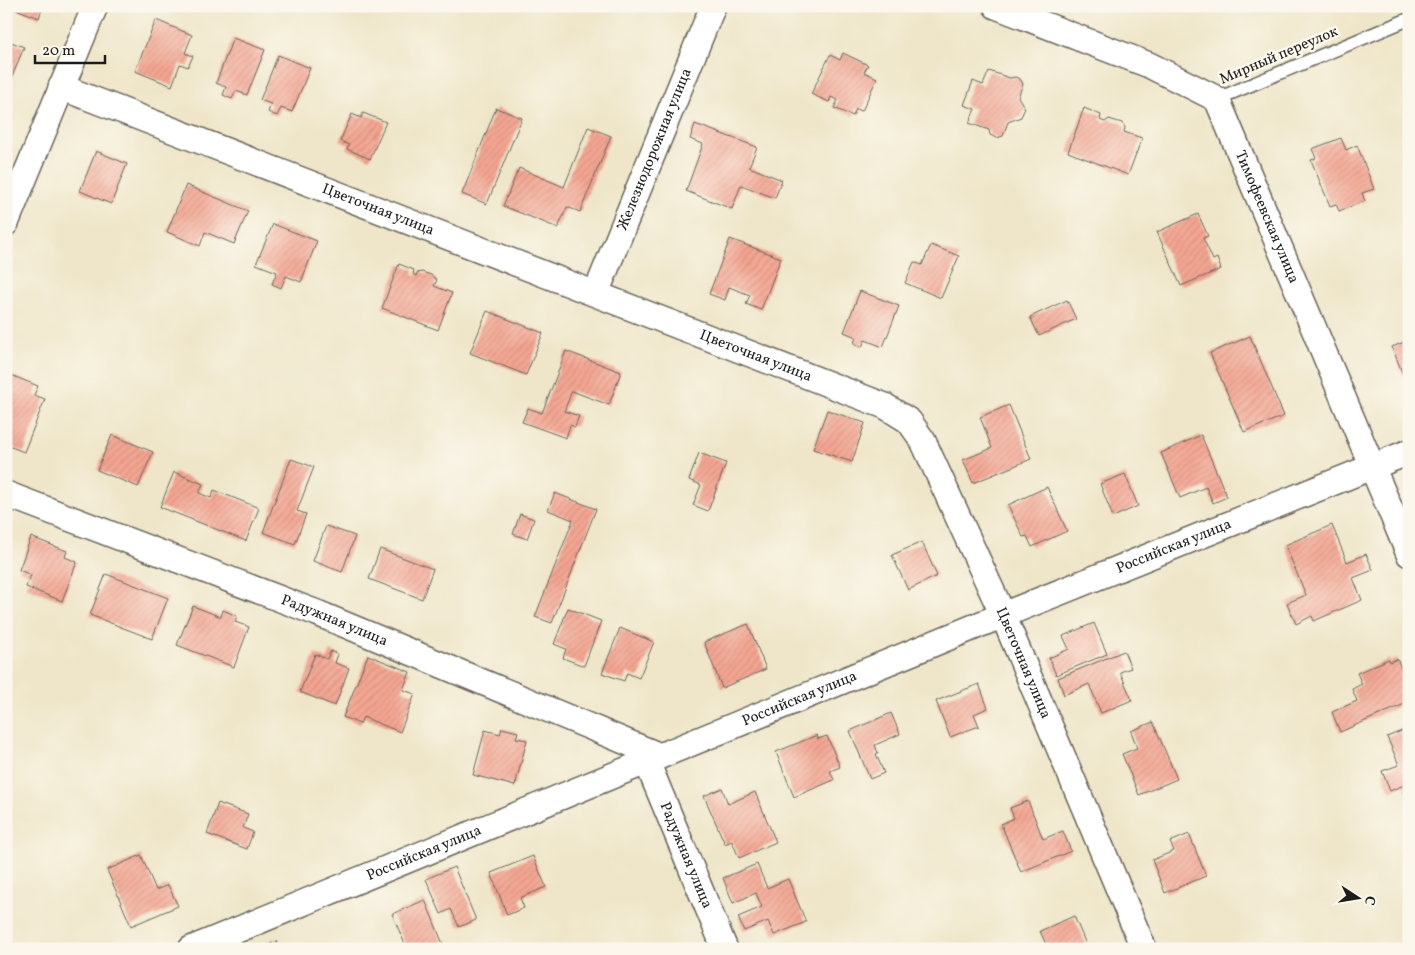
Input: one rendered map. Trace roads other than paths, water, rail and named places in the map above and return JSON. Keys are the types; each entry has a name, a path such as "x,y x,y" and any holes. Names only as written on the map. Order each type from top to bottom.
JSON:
{"street":[{"path":"6,223 95,6"},
{"name":"Железнодорожная улица","path":"596,293 712,6"},
{"path":"996,6 1149,65 1217,100"},
{"name":"Цветочная улица","path":"62,87 885,406 909,421 923,441 1003,614 1144,949"},
{"name":"Тимофеевская улица","path":"1217,100 1409,554"},
{"name":"Российская улица","path":"191,949 1003,614 1409,452"},
{"name":"Радужная улица","path":"6,494 317,613 653,759 725,949"}],"lane":[{"name":"Мирный переулок","path":"1217,100 1409,19"}]}
